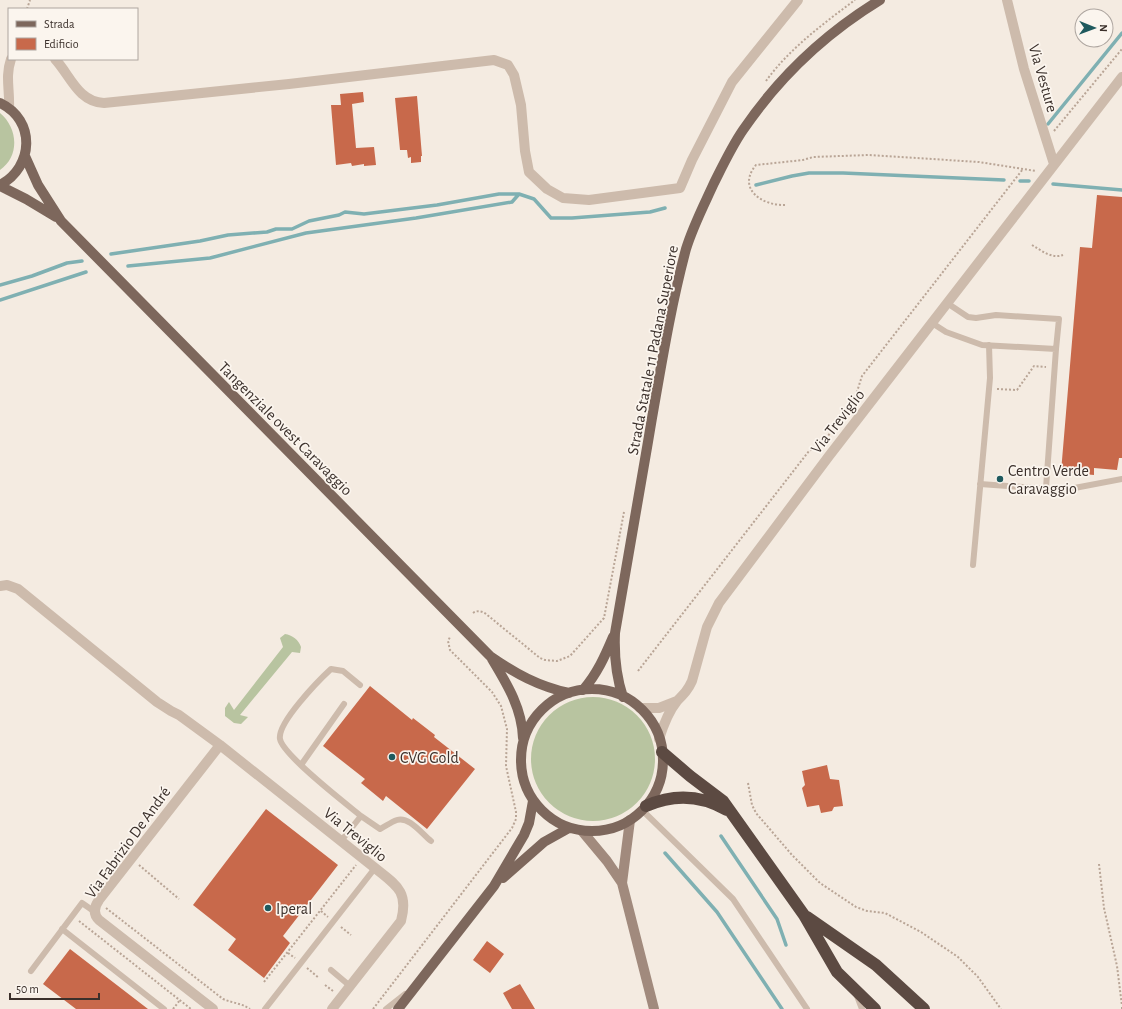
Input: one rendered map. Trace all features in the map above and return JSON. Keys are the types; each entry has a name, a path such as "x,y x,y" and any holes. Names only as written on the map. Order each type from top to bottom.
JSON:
{"highway":[{"path":"662,752 723,801 804,915 837,972 875,1009"},
{"path":"644,808 666,799 686,797 710,802 731,813"},
{"path":"804,915 876,965 924,1009"}],"main road":[{"name":"Strada Statale 11 Padana Superiore","path":"623,697 616,670 615,634 668,330 678,279 694,228 718,176 742,131 766,100 793,69 827,37 880,0"},
{"name":"Tangenziale ovest Caravaggio","path":"4,105 20,120 23,126 26,141 25,156 18,171 0,185 60,220"},
{"name":"Tangenziale ovest Caravaggio","path":"25,156 38,185 60,220 490,656 531,681 549,689 569,693"},
{"name":"Strada Statale 11 Padana Superiore","path":"583,690 601,665 615,634"},
{"name":"Tangenziale ovest Caravaggio","path":"490,656 516,701 520,716 523,742"},
{"path":"583,690 599,690 623,697 640,708 651,722 659,739 662,752 662,771 654,794 644,808 630,820 612,828 602,830 582,831 569,828 551,819 533,801 527,790 522,770 521,760 523,742 531,724 537,716 551,702 569,693 583,690"},
{"path":"398,1009 406,1005 416,986 494,886 524,835 529,823 533,801"},
{"path":"622,883 630,820"},
{"path":"494,886 544,842 569,828"},
{"path":"582,831 607,861 622,883 654,1009"}],"street":[{"path":"55,60 82,94 90,100 104,103 289,84 494,60 508,65 514,75 521,105 525,151 529,172 547,189 563,198 588,200 680,188 692,160 732,82 798,0"},
{"name":"Via Vesture","path":"1007,0 1024,69 1054,164"},
{"path":"0,78 10,63"},
{"path":"4,105 10,98 7,83 10,63"},
{"name":"Via Treviglio","path":"640,708 659,708 677,701 684,696 690,685 707,627 719,603 829,456 1122,77"},
{"name":"Via Treviglio","path":"0,586 8,585 18,589 157,702 179,715 220,745 375,868 400,890 403,898 404,911 401,920 332,1009"},
{"name":"Via Treviglio","path":"659,739 666,719 677,701"},
{"name":"Via Fabrizio De André","path":"213,1009 99,920 96,917 95,906 135,862 220,745"}],"lane":[{"path":"947,303 968,318 996,315 1058,319 1046,488"},
{"path":"932,323 946,332 982,345 1056,349"},
{"path":"973,565 989,388 989,345"},
{"path":"980,484 1064,490 1122,479"},
{"path":"360,685 343,671 331,669 321,678 286,720 280,731 282,744 294,759 302,766 361,816 380,829 402,819 408,821 431,841"},
{"path":"302,766 344,704"},
{"path":"644,808 733,899 807,1009"},
{"path":"341,841 361,816"},
{"path":"266,1009 375,868"},
{"path":"31,971 82,903 95,912"},
{"path":"62,929 164,1009"},
{"path":"331,970 350,986"},
{"path":"386,1009 416,986"},
{"path":"854,989 862,1009"}],"path":[{"path":"762,86 779,66 807,38 855,0"},
{"path":"1046,140 1122,49"},
{"path":"785,205 765,202 753,193 750,177 756,165 803,160 813,157 869,155 978,162 1047,173"},
{"path":"638,671 809,451 822,444 854,401 862,376 1023,169"},
{"path":"1032,245 1047,254 1058,257 1063,255"},
{"path":"989,388 1017,390 1034,366 1055,368"},
{"path":"473,613 481,612 486,614 540,658 557,661 570,656 604,618 624,510"},
{"path":"373,1009 512,828 516,819 516,812 506,766 508,729 501,706 492,692 450,650 448,641 450,637"},
{"path":"748,783 752,805 756,812 792,855 820,883 856,907 867,911 884,913 921,932 958,957 978,977 1000,1009"},
{"path":"143,859 135,862 179,899"},
{"path":"264,982 357,864 361,867"},
{"path":"1099,864 1104,908 1117,966 1122,1008"},
{"path":"106,908 223,999 230,1002 239,1003 250,1009"},
{"path":"321,911 328,917"},
{"path":"72,916 192,1009"},
{"path":"338,925 351,935"},
{"path":"288,953 296,959"},
{"path":"304,966 319,978"},
{"path":"173,1009 180,1000"}],"green space":[{"path":"0,113 10,126 13,134 14,150 11,157 0,170"},
{"path":"285,634 293,637 299,642 301,647 300,653 292,652 240,715 248,717 241,724 234,723 225,716 225,708 229,702 234,710 283,647 280,638"},
{"path":"593,697 605,698 617,702 637,715 650,735 654,747 654,771 650,783 637,803 617,816 605,820 593,821 581,820 569,816 549,803 536,783 532,771 531,759 532,747 536,735 549,715 569,702 581,698"}],"building":[{"path":"363,92 364,102 352,104 356,148 374,147 376,165 364,166 364,164 352,166 351,163 336,165 331,105 341,105 340,94"},
{"path":"417,96 422,156 421,162 411,163 411,157 408,158 407,150 400,150 395,98"},
{"path":"1097,195 1122,197 1122,458 1119,458 1117,470 1094,468 1094,475 1061,472 1080,247 1092,248"},
{"path":"370,686 412,720 413,718 435,735 434,737 475,769 427,829 386,796 383,801 361,783 365,779 323,746"},
{"path":"827,765 830,779 839,780 843,806 834,807 832,811 821,813 819,805 807,807 802,788 805,785 802,771"},
{"path":"266,809 338,865 283,936 290,943 264,978 228,950 236,939 193,905"},
{"path":"487,941 504,954 490,973 473,960"},
{"path":"70,949 148,1009 76,1009 43,984"},
{"path":"520,984 535,1009 512,1009 503,993"}],"waterway":[{"path":"1048,124 1122,33"},
{"path":"756,185 809,173 843,173 1004,180"},
{"path":"1020,181 1029,181"},
{"path":"1053,184 1122,190"},
{"path":"111,254 200,241 228,235 267,232 276,229 292,229 309,221 339,215 345,212 364,214 437,205 499,194 519,194"},
{"path":"128,266 210,258 306,233 416,218 512,202 519,194 534,199 551,218 572,218 650,212 665,208"},
{"path":"0,285 32,276 67,263 82,261"},
{"path":"0,300 86,272"},
{"path":"721,836 777,919 786,945"},
{"path":"665,853 717,912 782,1009"}],"place":[{"name":"Centro Verde Caravaggio","path":"1000,479"},
{"name":"CVG Gold","path":"392,757"},
{"name":"Iperal","path":"268,908"}]}
